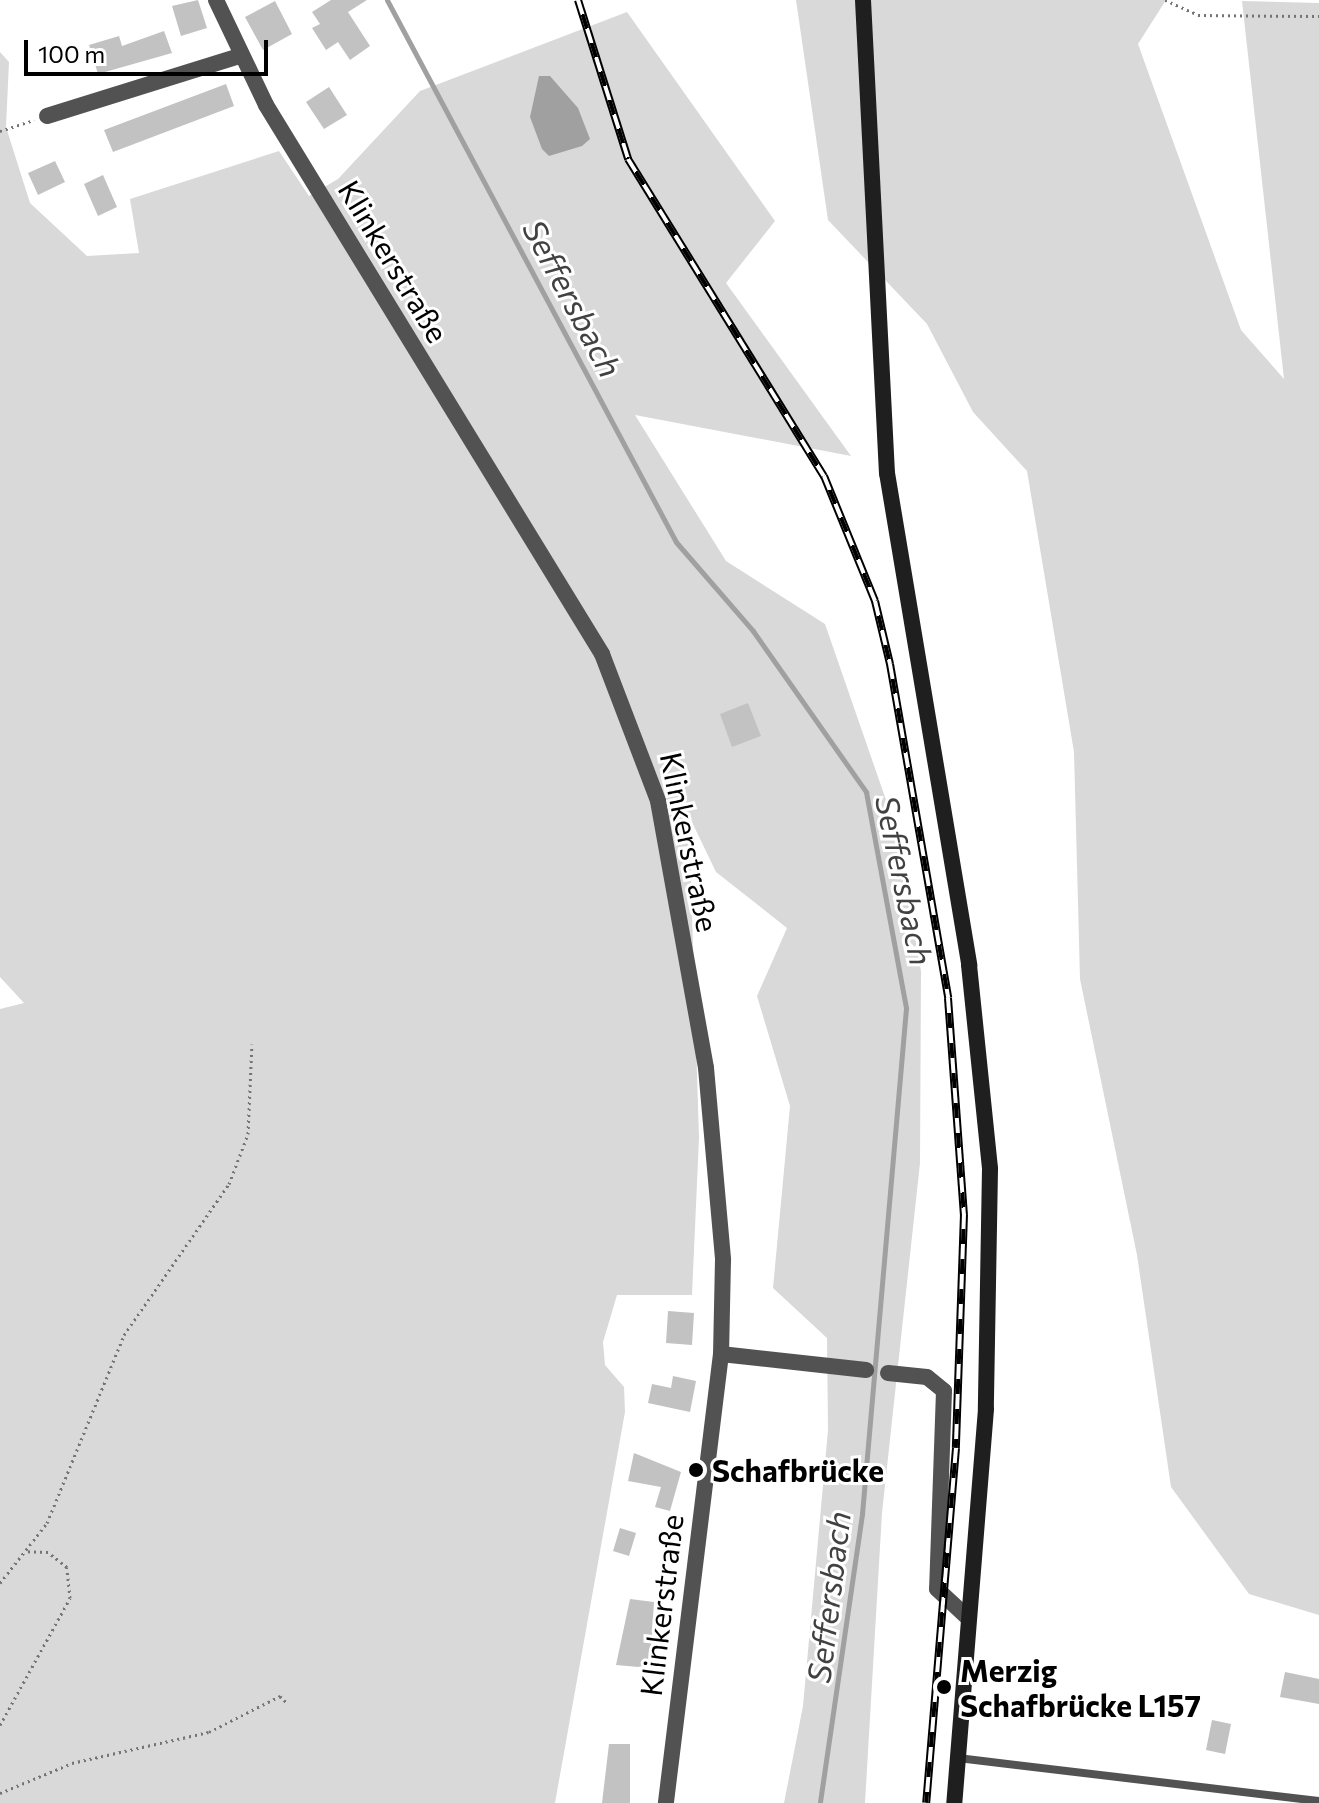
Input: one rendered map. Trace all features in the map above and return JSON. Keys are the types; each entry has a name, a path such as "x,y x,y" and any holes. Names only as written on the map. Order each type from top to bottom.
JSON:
{"main road":[{"path":"863,0 887,473 969,965 987,1114 990,1317 954,1803"}],"street":[{"name":"Klinkerstraße","path":"216,0 240,56 602,654 644,752 706,1068 723,1260 721,1354 666,1803"},
{"path":"47,116 240,56"},
{"path":"721,1354 866,1370"},
{"path":"888,1373 927,1377 944,1391 937,1589 968,1618"}],"lane":[{"path":"958,1758 1319,1801"}],"path":[{"path":"1165,0 1198,15 1319,16"},
{"path":"0,131 47,116"},
{"path":"0,1583 47,1523 80,1454 124,1335 229,1184 248,1134 252,1044"},
{"path":"0,1725 70,1598 67,1567 48,1552 25,1551"},
{"path":"0,1793 72,1763 209,1732 280,1696 288,1704"}],"shaded area":[{"path":"796,0 1166,0 1138,44 1241,330 1284,379 1242,1 1319,3 1319,1615 1249,1594 1171,1487 1137,1255 1080,979 1074,752 1027,471 973,412 927,324 828,220"},
{"path":"627,12 775,221 726,283 851,456 635,415 726,561 825,624 895,826 921,971 920,1163 882,1513 865,1803 784,1803 803,1706 828,1430 827,1338 773,1288 790,1106 757,996 787,928 716,872 689,816 699,1138 692,1295 617,1295 603,1342 605,1365 624,1387 625,1412 555,1803 0,1803 0,1009 24,1003 0,977 0,52 9,62 6,127 30,203 87,256 139,253 130,199 279,151 309,196 338,179 420,91"},
{"path":"539,76 550,76 578,108 590,139 582,146 549,156 542,149 530,117"}],"building":[{"path":"198,0 207,28 181,36 172,6"},
{"path":"331,0 367,0 348,12 370,46 350,60 338,42 326,50 312,28 320,24 312,12"},
{"path":"275,1 292,34 263,50 245,17"},
{"path":"164,31 172,53 98,74 89,45 119,36 122,46"},
{"path":"226,84 234,106 113,152 104,130"},
{"path":"329,87 347,115 324,129 306,102"},
{"path":"55,161 65,182 38,195 28,173"},
{"path":"103,175 117,207 98,216 84,184"},
{"path":"748,703 761,736 732,747 720,714"},
{"path":"668,1311 694,1313 692,1345 666,1343"},
{"path":"673,1376 696,1381 690,1412 648,1403 652,1384 671,1388"},
{"path":"634,1453 681,1472 670,1511 655,1507 661,1487 628,1481"},
{"path":"620,1528 636,1533 629,1556 613,1551"},
{"path":"630,1599 654,1602 650,1668 616,1665"},
{"path":"1285,1672 1319,1679 1319,1704 1280,1697"},
{"path":"1212,1720 1231,1724 1225,1754 1206,1750"},
{"path":"609,1744 630,1744 630,1803 602,1803"}],"waterway":[{"name":"Seffersbach","path":"387,0 676,542 753,631 866,792 906,1008 862,1514 820,1803"}],"railway":[{"path":"578,0 628,159 824,476 875,601 890,664 948,998 964,1214 956,1448 926,1803"}],"place":[{"name":"Schafbrücke","path":"696,1470"},
{"name":"Merzig Schafbrücke L157","path":"944,1687"}]}
